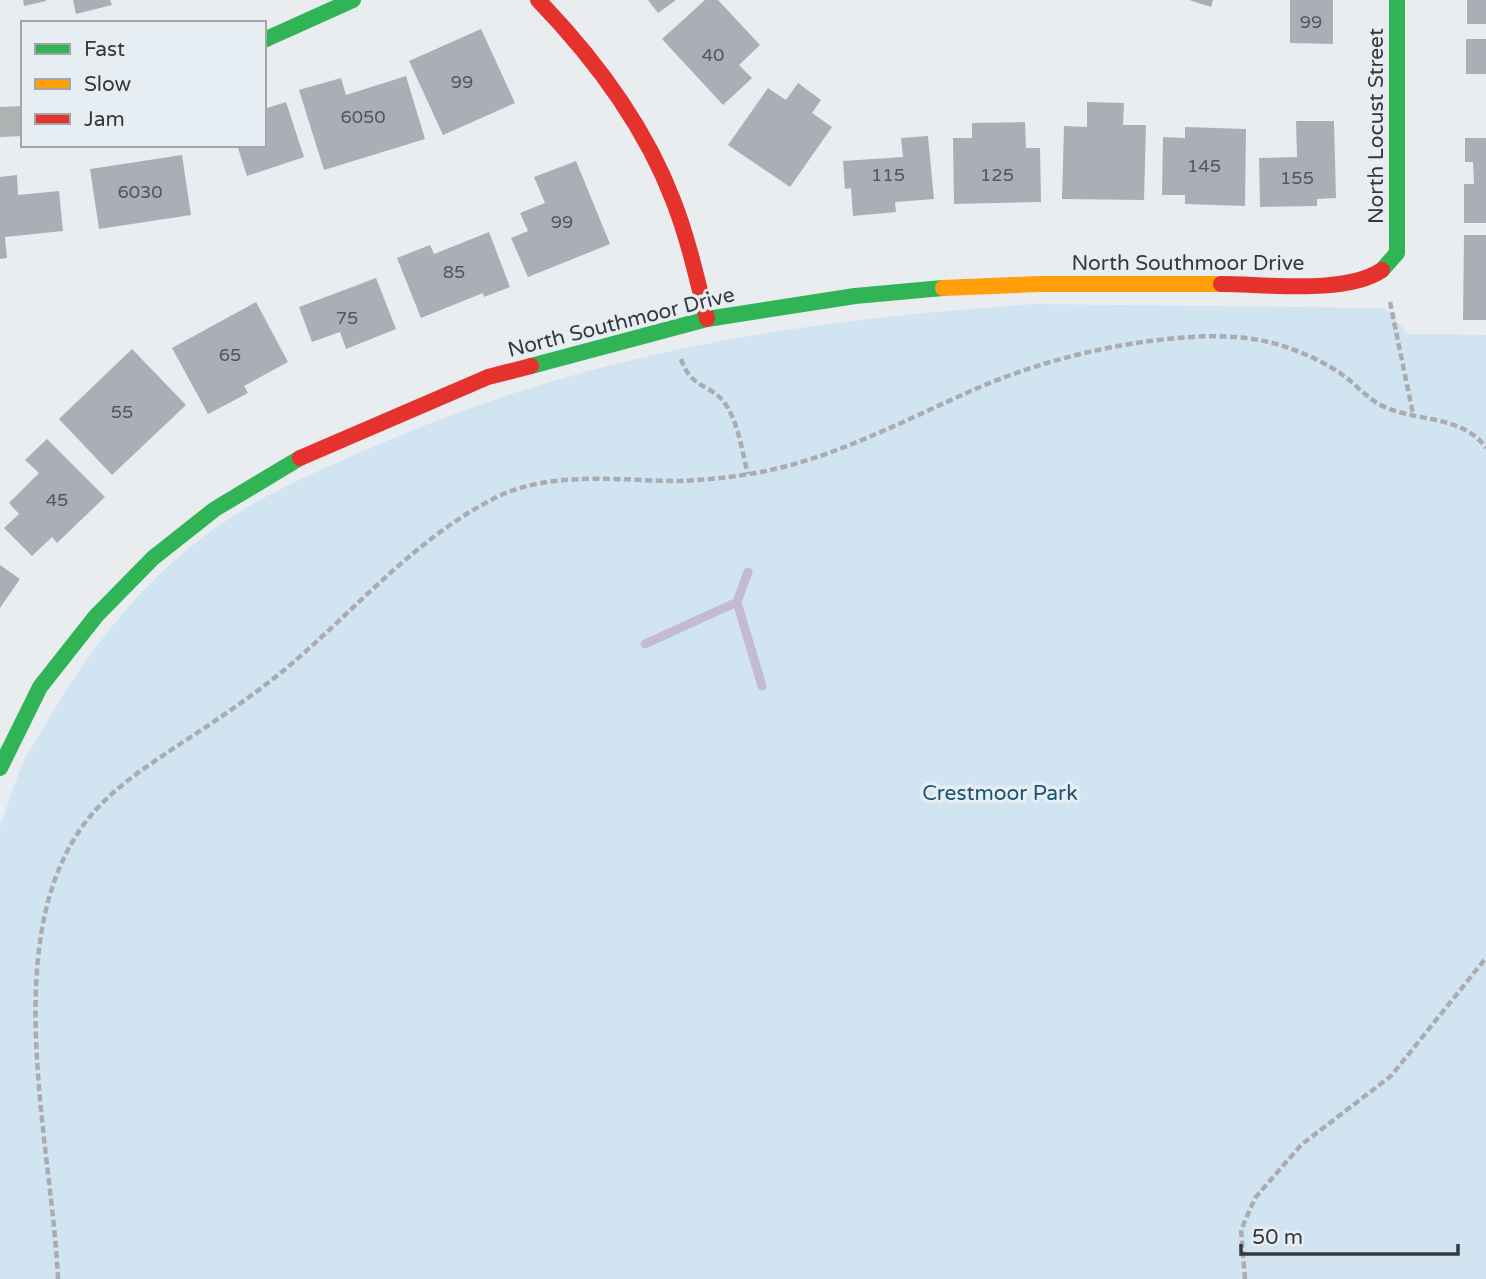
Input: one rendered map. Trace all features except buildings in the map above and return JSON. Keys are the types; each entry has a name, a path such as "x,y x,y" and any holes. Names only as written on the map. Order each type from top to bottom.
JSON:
{"street":[{"path":"266,39 353,0"},
{"path":"538,0 569,31 612,88 665,180 685,232 707,319"},
{"name":"North Locust Street","path":"1384,270 1389,267 1397,253 1397,0"},
{"path":"0,122 21,121"},
{"name":"North Southmoor Drive","path":"0,768 40,687 96,616 153,558 215,509 301,457 488,377 707,319 855,296 963,286 1337,284 1372,277 1384,270"}],"path":[{"path":"1384,270 1413,414"},
{"path":"674,328 687,375 716,394 726,405 735,425 748,474"},
{"path":"58,1279 41,1121 37,1015 39,953 52,886 78,831 101,803 131,776 239,705 288,667 403,564 452,526 498,497 533,484 576,480 709,480 748,474 815,458 1025,370 1130,341 1205,335 1241,337 1277,344 1312,357 1388,409 1477,434 1486,448"},
{"path":"1245,1279 1241,1230 1255,1198 1301,1144 1391,1076 1429,1033 1486,958"}],"green space":[{"name":"Crestmoor Park","path":"1035,304 1385,308 1408,334 1486,335 1486,1279 0,1279 0,827 23,762 62,697 119,618 164,570 233,516 291,484 454,414 535,386 616,364 779,331 948,311"}],"waterway":[{"path":"748,572 737,602 762,686"},
{"path":"645,644 737,602"}],"traffic: fast":[{"path":"266,39 353,0"},
{"path":"1382,270 1397,253 1397,0"},
{"path":"531,366 707,319 855,296 943,288"},
{"path":"0,768 40,687 96,616 153,558 215,509 300,458"}],"traffic: slow":[{"path":"943,288 1039,284 1221,284"}],"traffic: jam":[{"path":"538,0 598,69 648,145 678,214 707,319"},
{"path":"1221,284 1326,285 1366,278 1382,270"},
{"path":"300,458 488,377 531,366"}]}
